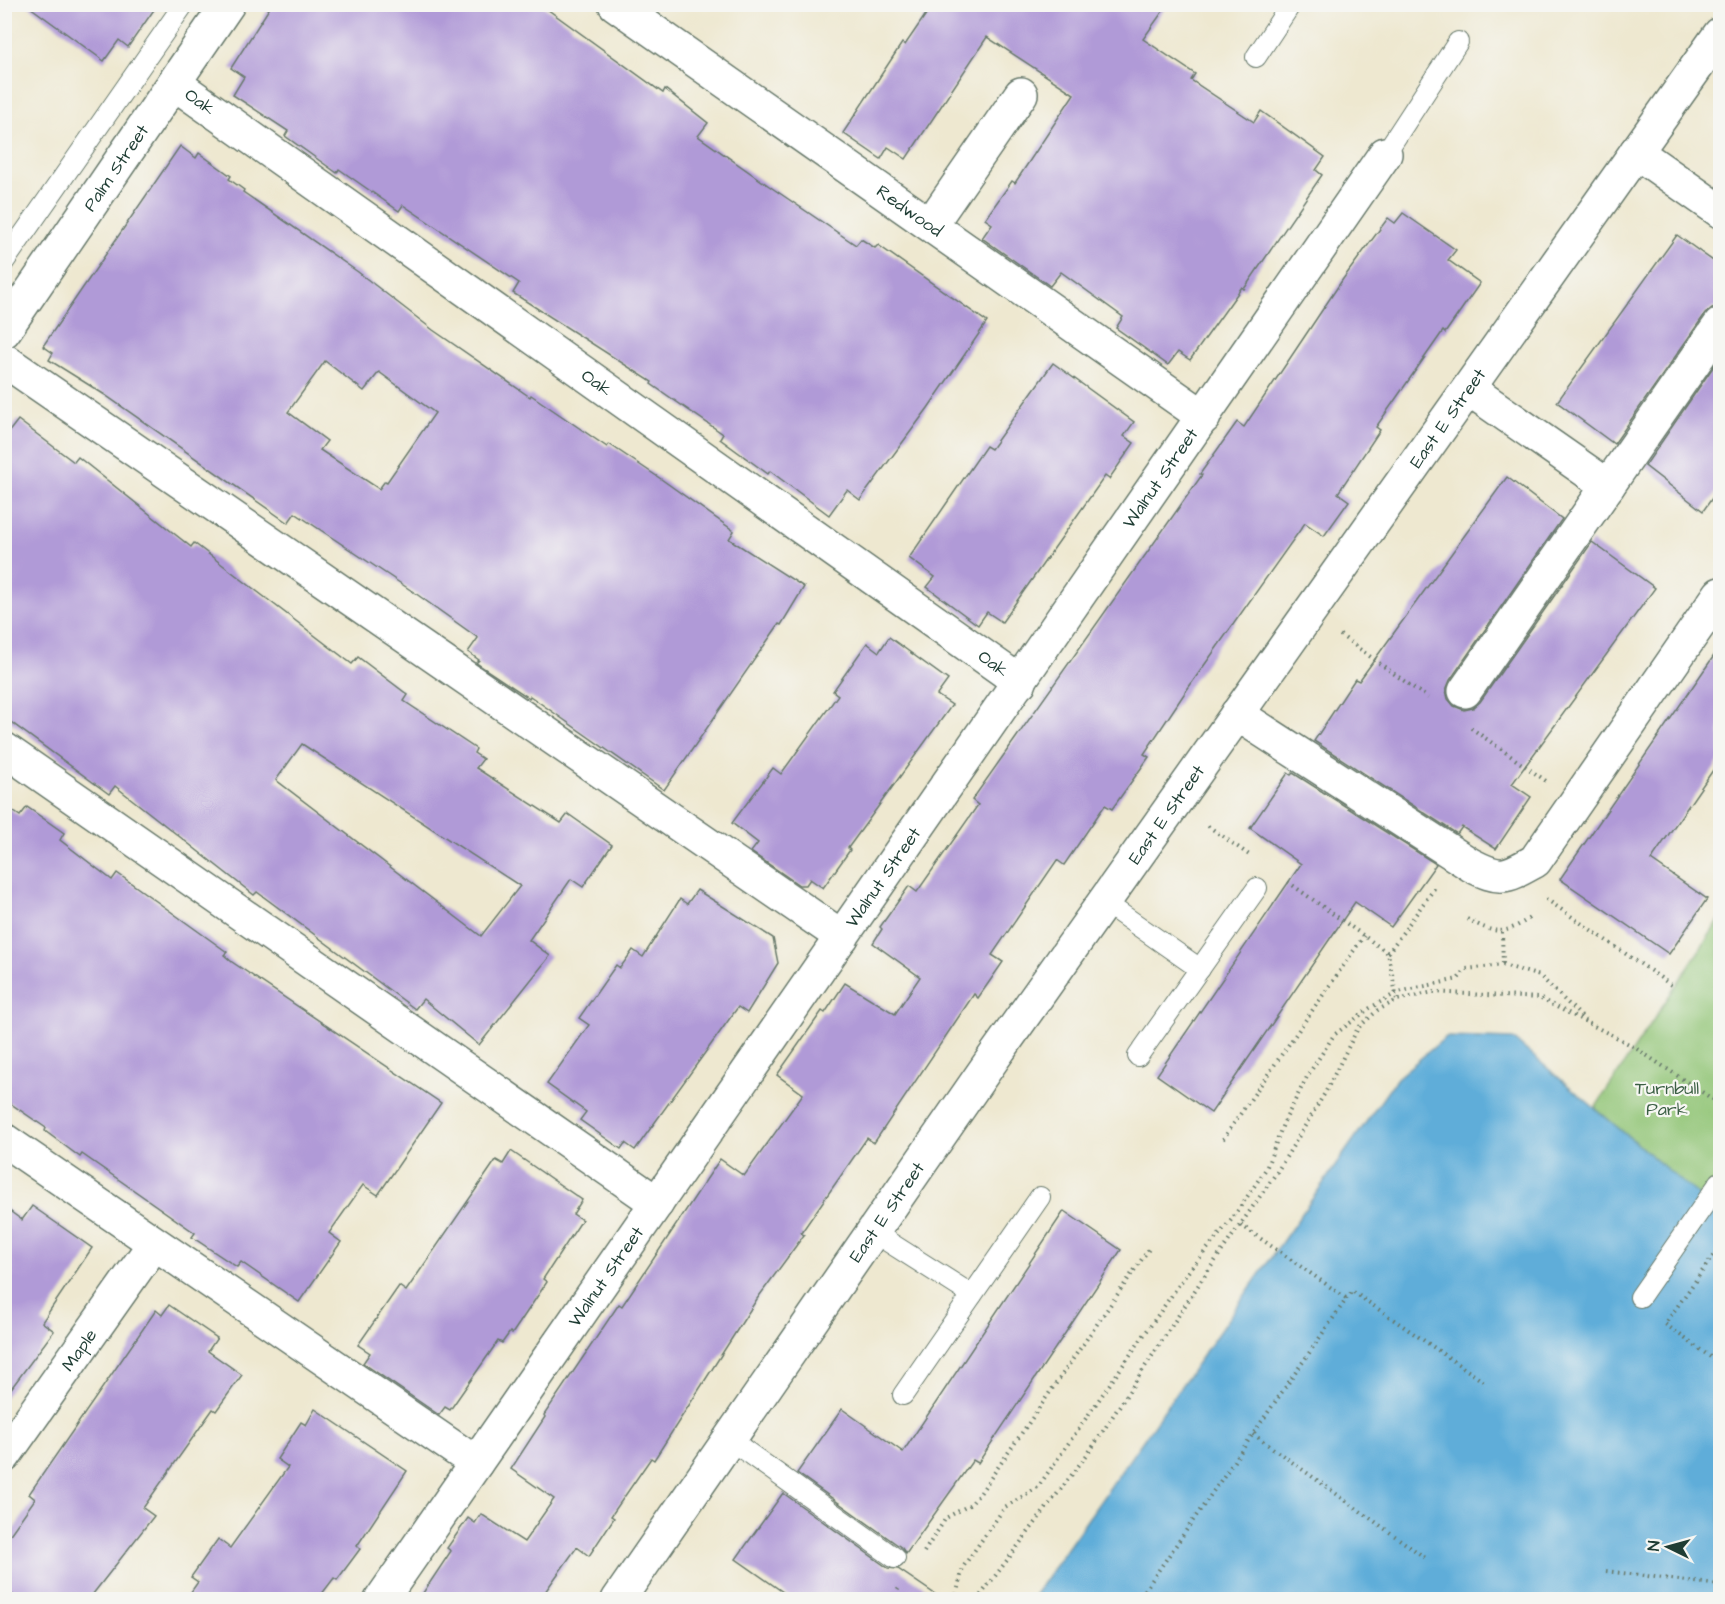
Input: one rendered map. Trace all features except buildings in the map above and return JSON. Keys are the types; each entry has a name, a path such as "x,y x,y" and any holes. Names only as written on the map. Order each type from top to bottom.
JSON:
{"street":[{"name":"Palm Street","path":"4,331 228,4"},
{"name":"Redwood","path":"615,4 1204,417"},
{"name":"East E Street","path":"618,1599 1104,902 1720,34"},
{"name":"Oak","path":"174,83 1020,682"},
{"path":"931,224 1021,94"},
{"path":"1636,152 1720,211"},
{"name":"Walnut Street","path":"381,1599 1385,154"},
{"path":"1465,691 1720,326"},
{"path":"4,360 842,937"},
{"path":"1468,388 1608,486"},
{"path":"1237,714 1472,865 1491,875 1514,874 1535,861 1720,594"},
{"path":"4,749 657,1203"},
{"path":"4,1140 476,1463"},
{"name":"Maple","path":"4,1456 154,1244"}],"lane":[{"path":"4,262 184,4"},
{"path":"1256,57 1291,4"},
{"path":"1385,154 1458,42"},
{"path":"1138,1056 1257,888"},
{"path":"1104,902 1200,969"},
{"path":"1640,1297 1720,1182"},
{"path":"903,1395 1040,1197"},
{"path":"873,1232 972,1295"},
{"path":"729,1439 895,1558"}],"path":[{"path":"1208,826 1257,860"},
{"path":"1286,881 1388,953 1397,1000"},
{"path":"1388,953 1438,883"},
{"path":"1539,894 1671,985"},
{"path":"1467,919 1486,929 1502,932 1517,927 1531,917"},
{"path":"1502,932 1503,965"},
{"path":"1223,1139 1364,936"},
{"path":"954,1599 963,1567 1005,1507 1038,1486 1188,1272 1232,1219 1266,1169 1293,1104 1334,1035 1370,1008 1395,994 1458,979 1466,969 1503,965 1540,976 1589,1024"},
{"path":"977,1599 1092,1448 1201,1281 1241,1225 1325,1093 1358,1028 1378,1010 1397,1000 1433,992 1539,998 1631,1045 1720,1104"},
{"path":"1241,1225 1346,1298"},
{"path":"922,1554 946,1518 971,1504 981,1491 1151,1246"},
{"path":"1720,1246 1665,1324 1720,1364"},
{"path":"1138,1599 1352,1291 1487,1384"},
{"path":"1253,1434 1427,1559"},
{"path":"1606,1571 1720,1585"},
{"path":"891,1599 904,1581"}],"green space":[{"name":"Turnbull Park","path":"1720,919 1720,1214 1595,1108"}],"water":[{"path":"1446,1037 1513,1039 1720,1214 1720,1599 1031,1600 1397,1078"}]}
